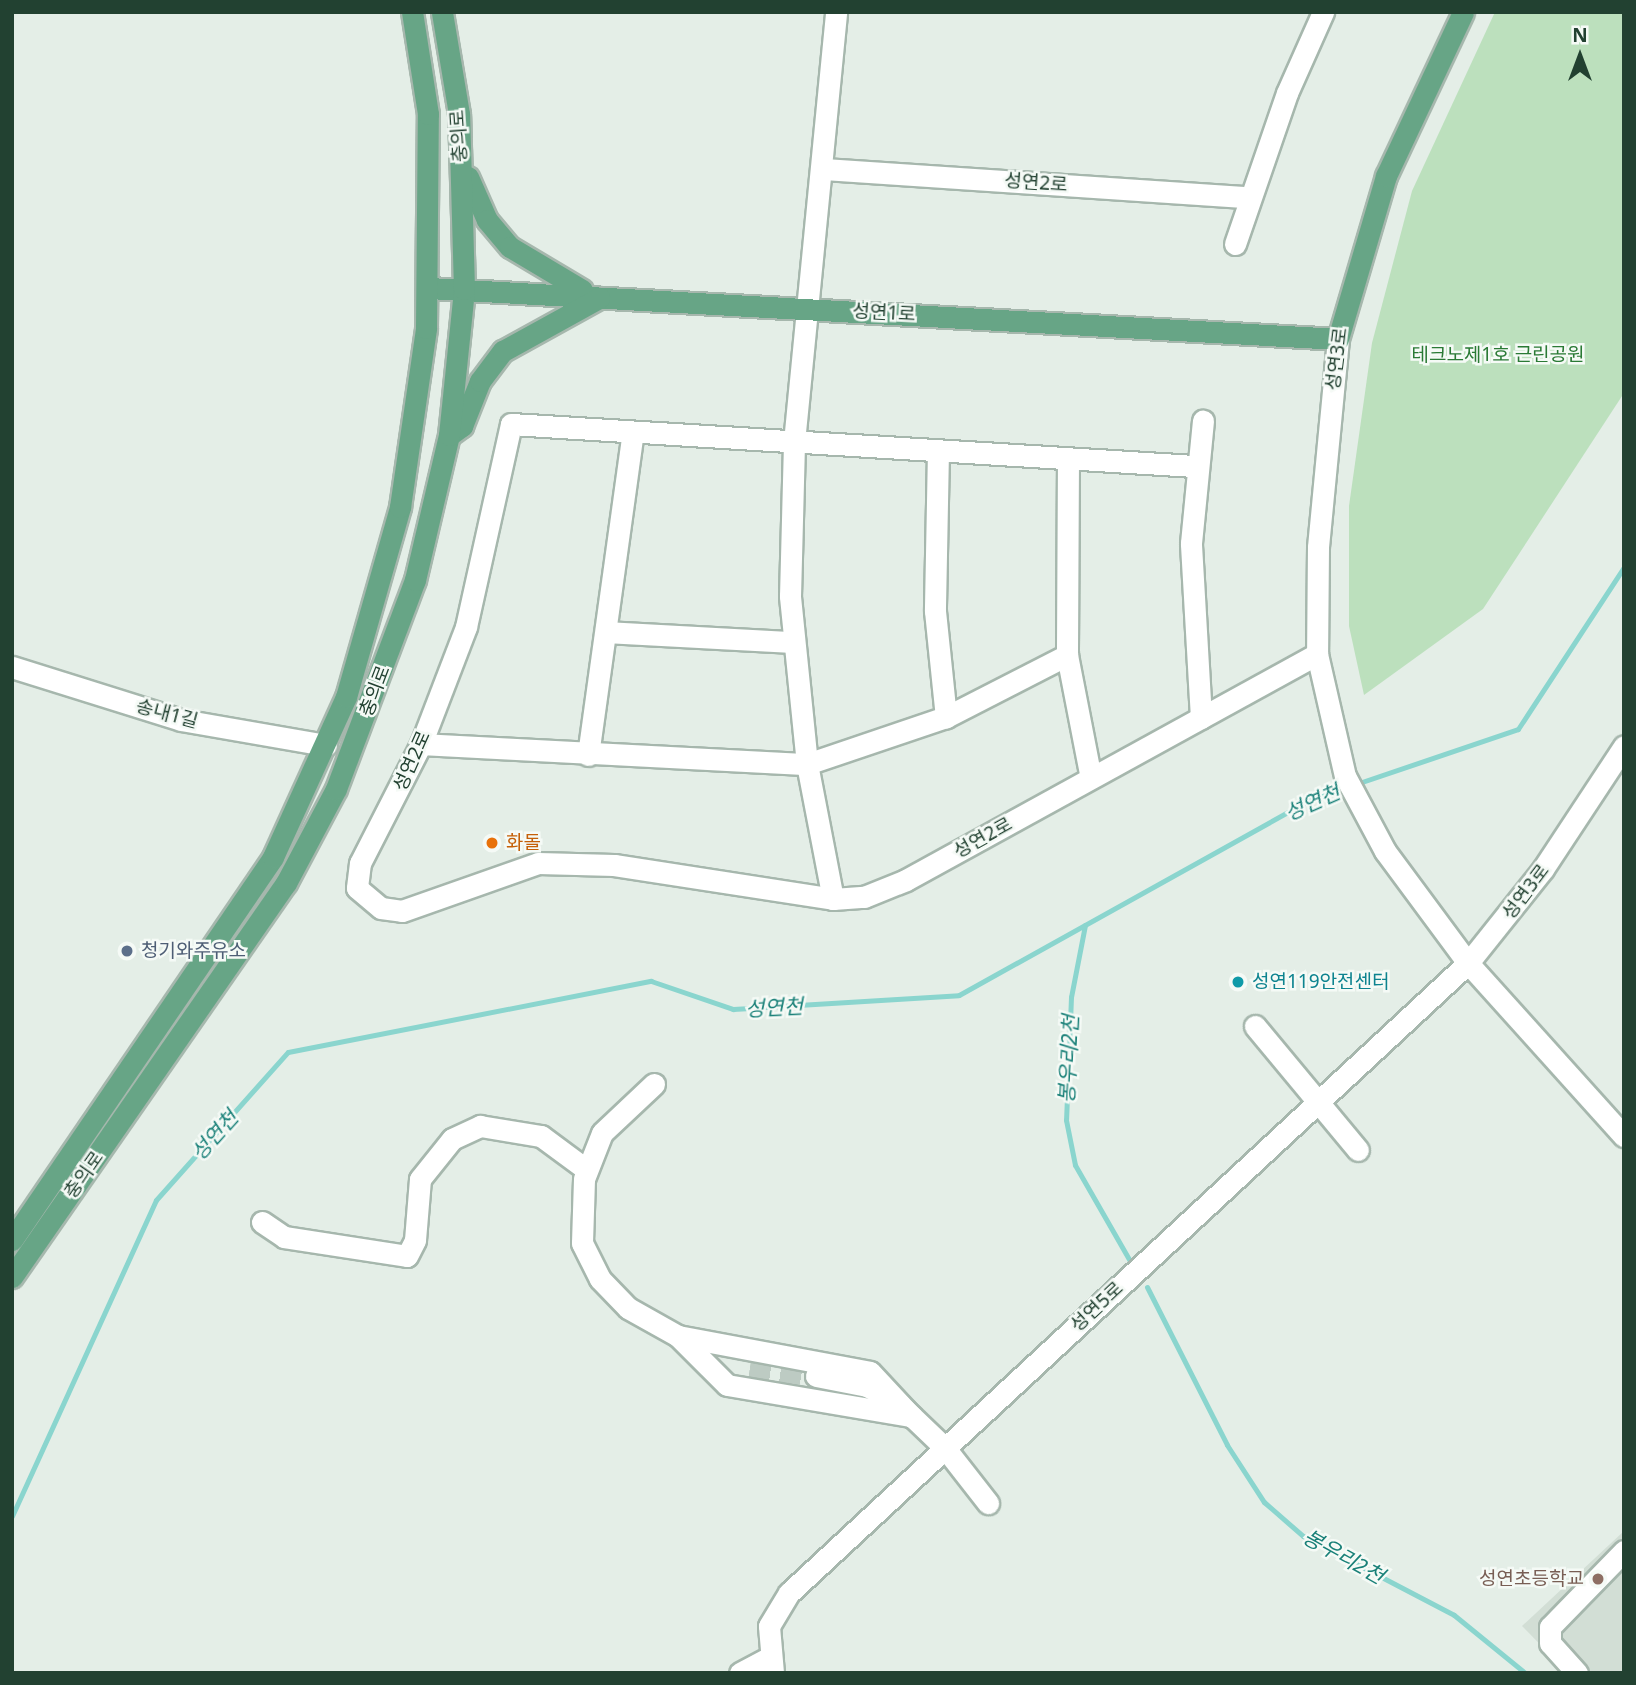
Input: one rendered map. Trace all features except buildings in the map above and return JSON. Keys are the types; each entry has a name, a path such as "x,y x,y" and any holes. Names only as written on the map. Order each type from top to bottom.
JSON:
{"main road":[{"name":"충의로","path":"12,1240 211,956 273,857 326,745 387,562 420,385 429,288 428,114 412,12"},
{"name":"충의로","path":"12,1277 214,995 286,883 336,789 415,580 449,435 464,289 461,159 442,12"},
{"name":"성연3로","path":"1338,339 1387,176 1463,12"},
{"path":"461,159 500,238 534,266 600,297"},
{"name":"성연1로","path":"429,288 1338,339"},
{"path":"449,435 462,426 480,381 503,351 600,297"},
{"path":"420,385 455,388"}],"street":[{"path":"833,899 807,764 792,642 794,442 823,169 836,12"},
{"path":"1235,244 1248,197 1323,12"},
{"name":"성연2로","path":"823,169 1248,197"},
{"name":"성연3로","path":"1338,339 1318,547 1317,653 1331,729 1352,793 1385,851 1468,963 1543,869 1624,746"},
{"path":"1201,718 1192,593 1194,466 1203,421"},
{"name":"성연2로","path":"1194,466 511,424 466,627 421,744 356,875 361,894 381,908 413,909 538,863 614,864 833,899 885,890 1317,653"},
{"path":"588,755 633,432"},
{"path":"938,450 935,611 946,717"},
{"path":"1069,458 1067,655 1091,778"},
{"path":"606,632 792,642"},
{"path":"421,744 588,755 807,764 946,717 1067,655"},
{"name":"송내1길","path":"12,667 181,720 326,745"},
{"path":"1468,963 1624,1136"},
{"name":"성연5로","path":"770,1665 769,1626 780,1603 1468,963"},
{"path":"1255,1026 1357,1150"},
{"path":"654,1084 618,1112 587,1170 580,1222 589,1260 628,1308 678,1336 727,1385 912,1417"},
{"path":"262,1222 284,1237 407,1256 415,1240 420,1179 452,1139 480,1126 541,1136 587,1170"},
{"path":"678,1336 852,1365 886,1382 912,1417"},
{"path":"816,1376 867,1386 912,1417 945,1448 988,1503"},
{"path":"1577,1673 1550,1643 1550,1628 1624,1551"},
{"path":"740,1673 770,1665"}],"shaded area":[{"name":"성연초등학교","path":"1624,1531 1624,1673 1568,1673 1522,1626"}],"green space":[{"name":"테크노제1호 근린공원","path":"1495,12 1624,12 1624,393 1483,609 1364,695 1349,626 1349,506 1372,343 1412,191"}],"waterway":[{"name":"성연천","path":"1353,785 1518,729 1624,567"},
{"name":"성연천","path":"12,1516 156,1200 288,1052 651,981 733,1009 959,995 1319,795 1344,788"},
{"name":"봉우리2천","path":"1085,925 1071,997 1066,1120 1075,1165 1130,1261"},
{"name":"봉우리2천","path":"1147,1287 1227,1445 1264,1502 1303,1536 1454,1615 1525,1673"}],"tunnel":[{"path":"750,1366 816,1376"}],"place":[{"name":"화돌","path":"492,843"},
{"name":"청기와주유소","path":"127,951"},
{"name":"성연119안전센터","path":"1238,982"},
{"name":"성연초등학교","path":"1598,1579"}]}
